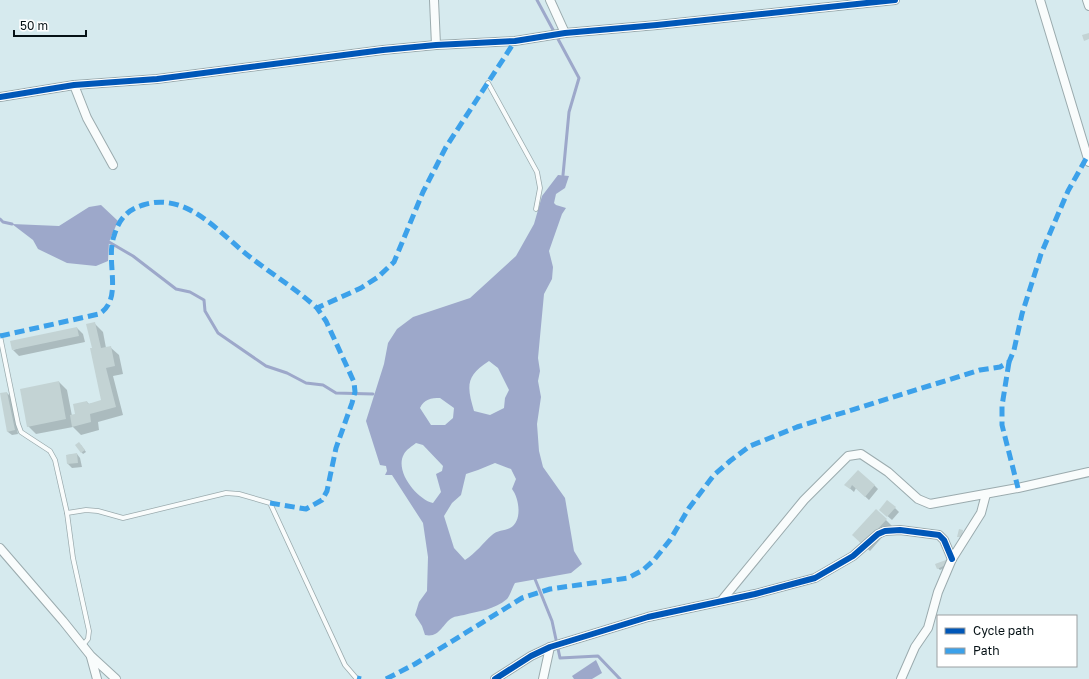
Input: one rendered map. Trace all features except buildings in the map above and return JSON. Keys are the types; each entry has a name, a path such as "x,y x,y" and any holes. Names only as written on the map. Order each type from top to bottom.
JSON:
{"street":[{"path":"434,0 436,45"},
{"path":"550,0 565,33"},
{"path":"0,97 74,85 157,79 436,45 514,41 565,33 656,26 895,0"},
{"path":"1040,0 1089,162"},
{"path":"1086,0 1089,6"},
{"path":"74,85 87,118 113,165"},
{"path":"722,600 804,500 848,456 861,454 888,472 924,502 938,504 1089,472"},
{"path":"901,679 915,647 928,628 938,592 952,559 981,513 986,494"},
{"path":"495,679 531,656 550,648 648,617 791,585 815,578 853,556 878,534 885,531 900,530 939,535 944,540 952,559"},
{"path":"0,548 91,656 116,679"},
{"path":"543,679 550,648"},
{"path":"91,656 97,679"}],"lane":[{"path":"488,83 537,172 540,188 536,209"},
{"path":"0,336 4,366 21,432 50,451 55,460 68,514 77,576 89,630 88,639 83,645"},
{"path":"68,514 86,510 98,511 123,518 226,493 240,494 270,503 345,665 357,679"}],"water":[{"path":"558,175 569,176 565,188 556,194 554,203 566,208 562,214 549,251 553,267 552,279 544,294 538,358 540,371 538,381 541,397 537,424 539,451 543,467 565,498 574,551 582,564 571,573 515,583 508,598 497,606 486,610 453,617 437,633 425,635 422,626 415,615 419,602 427,591 428,557 423,523 392,475 385,475 387,471 386,466 380,465 366,421 384,364 388,343 397,329 413,317 470,298 516,256 534,224 542,196","holes":["489,361 498,368 509,390 505,398 504,408 490,415 474,411 470,395 469,389 472,377 481,366","440,398 454,408 453,418 445,425 431,425 420,408 426,401","416,443 423,445 443,466 442,471 436,474 441,492 433,503 420,496 405,476 402,468 402,461 404,454","495,463 511,469 516,479 512,489 518,503 518,515 514,525 510,528 494,533 465,560 454,548 444,516 452,503 461,495 466,474"]},
{"path":"101,205 118,221 109,242 108,261 96,266 67,263 38,249 33,240 12,224 59,226 89,207"},
{"path":"596,660 602,673 592,679 574,679 572,676"}],"waterway":[{"path":"537,0 579,78 569,112 563,175"},
{"path":"0,219 3,222 12,224"},
{"path":"109,242 133,256 176,289 190,292 204,300 205,311 218,333 266,366 287,373 306,383 323,385 336,393 373,394"},
{"path":"535,579 552,621 560,658 598,656 620,679"}],"marked path":[{"path":"0,336 99,314 111,299 112,246 118,225 124,216 137,207 159,202 174,204 188,209 201,217 214,226 250,257 317,308 361,288 378,277 394,262 423,192 446,147 515,41"},
{"path":"386,679 415,664 522,598 550,589 628,578 643,570 654,560 670,540 689,508 714,475 750,446 797,427 980,370 1000,367 1009,362 1014,350 1022,314 1041,254 1068,191 1087,157"},
{"path":"270,503 306,509 322,500 327,491 336,448 355,392 354,382 326,321 317,308"},
{"path":"1009,362 1002,406 1002,425 1018,488"},
{"path":"357,678 361,679"}],"cycle path":[{"path":"0,97 74,85 157,79 383,50 436,45 515,41 565,33 895,0"},
{"path":"495,679 531,656 550,647 648,617 755,594 815,578 853,556 878,534 885,531 900,530 939,535 944,540 952,559"}]}
